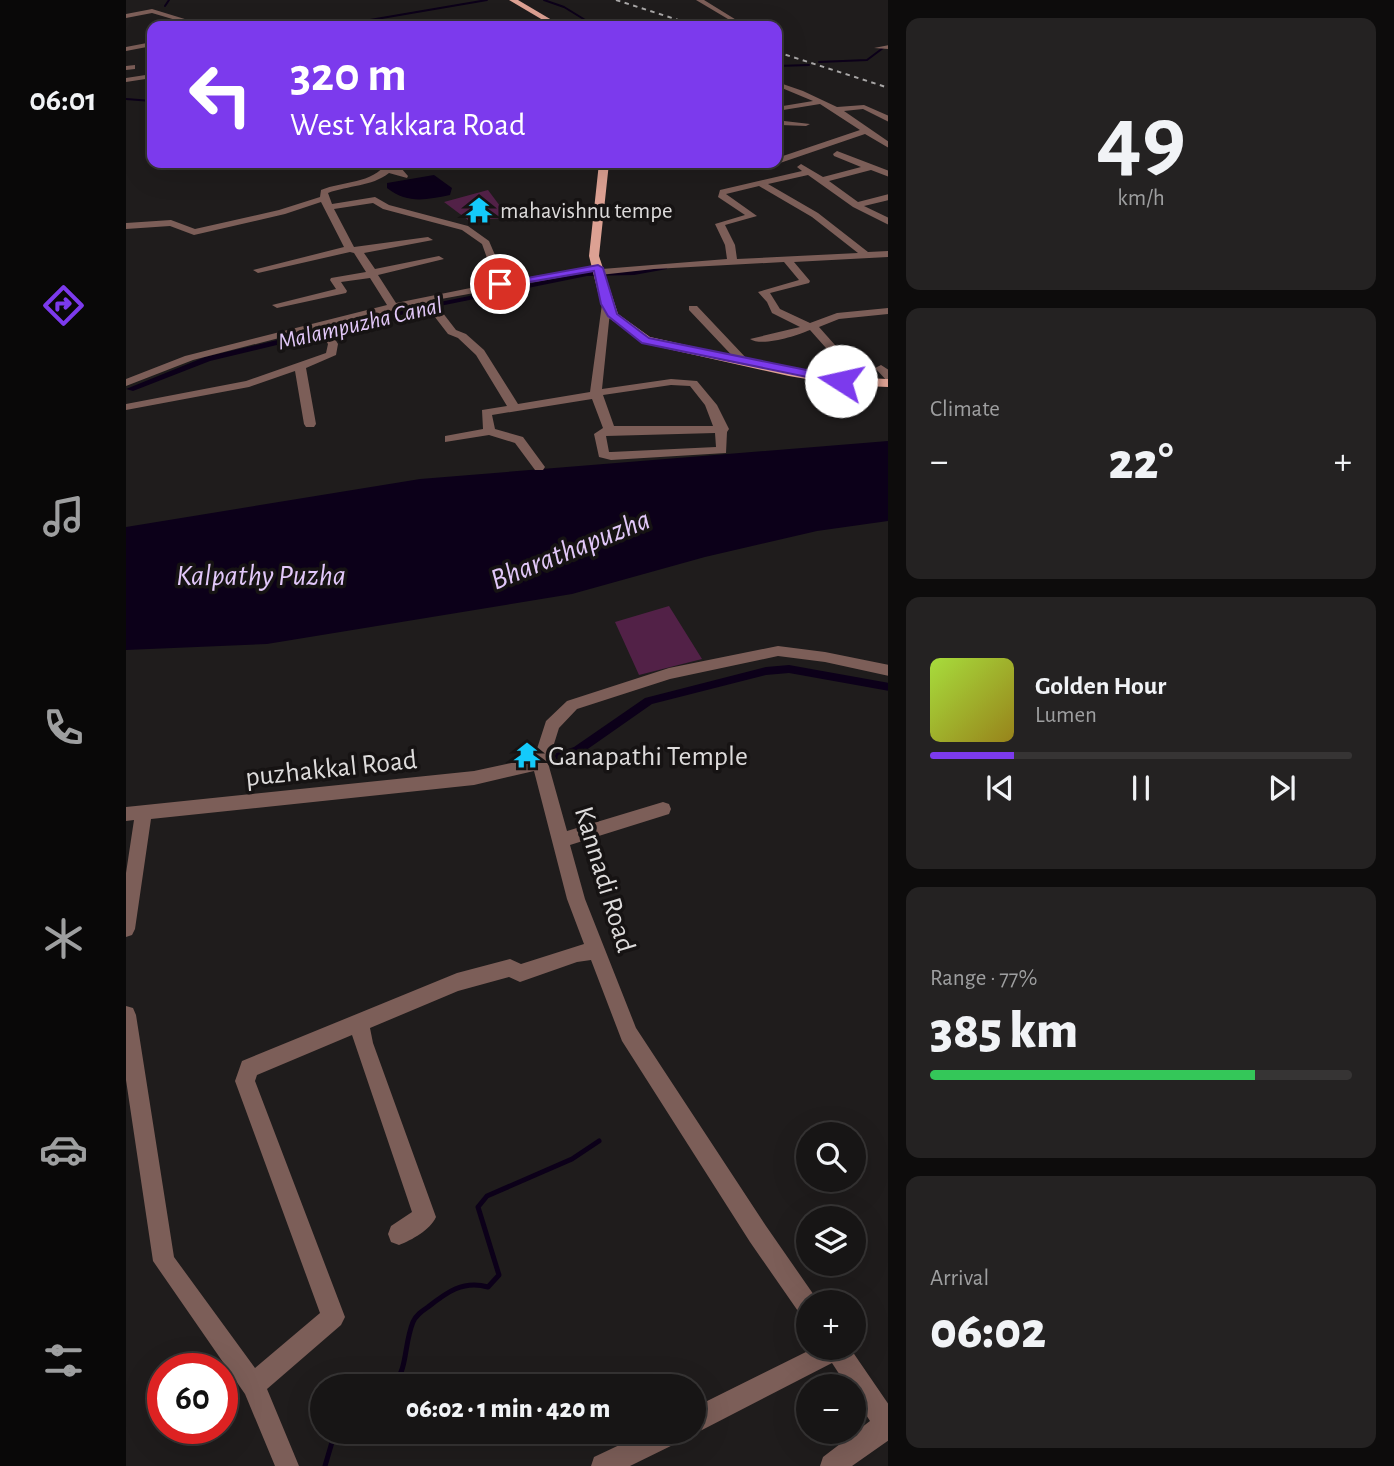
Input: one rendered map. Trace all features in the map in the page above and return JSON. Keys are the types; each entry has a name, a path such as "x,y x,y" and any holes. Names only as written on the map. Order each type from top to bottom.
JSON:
{"main road":[{"path":"513,0 549,21"},
{"path":"603,168 594,256 613,316 646,340 789,372 862,382 888,382"}],"street":[{"path":"699,0 735,21"},
{"path":"126,16 152,11 164,3"},
{"path":"126,6 139,5"},
{"path":"152,11 186,21"},
{"path":"126,48 147,45"},
{"path":"878,48 888,47"},
{"path":"126,80 147,77"},
{"path":"782,86 804,93 848,117 888,146"},
{"path":"782,109 819,102"},
{"path":"834,110 864,107 888,120"},
{"path":"782,123 806,124"},
{"path":"782,157 866,131"},
{"path":"837,154 869,168"},
{"path":"782,159 824,180 856,205 888,222"},
{"path":"824,180 873,167 888,175"},
{"path":"388,168 380,182 324,192 354,250 394,308"},
{"path":"394,168 404,176"},
{"path":"732,261 730,245 720,225 752,215 721,195 723,192 809,172"},
{"path":"760,183 814,215 864,253"},
{"path":"856,205 888,197"},
{"path":"126,226 171,223 194,232 327,202 375,200 386,207 466,228 486,243 490,256 516,281"},
{"path":"258,270 354,250 428,240"},
{"path":"126,383 189,358 324,330 422,300 516,281 732,261 888,254"},
{"path":"786,258 805,281 763,292 772,301 776,311 810,327 862,382"},
{"path":"277,305 342,291 335,280 439,259"},
{"path":"422,300 435,310 452,332 462,334 493,368 514,408"},
{"path":"607,304 596,394 609,430"},
{"path":"693,308 744,362"},
{"path":"755,339 789,335 837,316 888,311"},
{"path":"126,407 249,384 331,355 332,344 324,330"},
{"path":"300,366 310,424"},
{"path":"881,368 888,382"},
{"path":"489,431 486,412 671,382 693,383 705,395 723,429 722,450 611,456 603,454 600,434 609,430 723,429"},
{"path":"449,439 489,431 519,440 539,467"},
{"path":"540,762 552,725 572,705 669,674 778,651 825,657 888,671"},
{"name":"puzhakkal Road","path":"135,813 474,778 540,762"},
{"name":"Kannadi Road","path":"540,762 576,899 629,1034 660,1086 797,1290"},
{"path":"562,840 663,809"},
{"path":"126,929 135,813"},
{"path":"254,1386 278,1362 333,1317 245,1081 249,1068 457,982 510,968 520,973 577,953 595,951"},
{"path":"126,1015 164,1261 254,1386 287,1466"},
{"path":"359,1023 363,1043 425,1217 399,1234"},
{"path":"706,1414 812,1360"},
{"path":"832,1466 887,1426 844,1360"},
{"path":"603,1466 648,1444"}],"water":[{"path":"434,175 452,188 450,195 410,199 387,188 387,183"},
{"name":"Kalpathy Puzha","path":"888,441 888,521 817,531 705,557 572,594 267,644 126,650 126,527 420,479"}],"building":[{"name":"mahavishnu tempe","path":"488,190 509,218 468,220 444,202"},
{"path":"669,606 702,659 639,675 615,622"}],"waterway":[{"path":"165,6 169,0"},
{"path":"364,21 487,0"},
{"path":"544,0 564,7 587,21"},
{"path":"819,62 867,60 883,48"},
{"path":"782,66 809,65"},
{"path":"126,99 147,101"},
{"name":"Malampuzha Canal","path":"130,389 208,359 430,306 587,274 634,273 665,268"},
{"path":"560,756 578,750 649,701 766,671 789,669 888,687"},
{"path":"400,1374 410,1330 417,1315 456,1289 471,1285 488,1287 499,1275 478,1207 487,1196 572,1159 599,1141"},
{"path":"325,1466 331,1444"}],"railway":[{"path":"616,0 681,21"},
{"path":"782,54 888,88"}],"place":[{"name":"mahavishnu tempe","path":"479,210"},
{"name":"Ganapathi Temple","path":"527,755"}],"route":[{"path":"500,284 598,268 607,304 613,316 646,340 841,381"}],"water label":[{"name":"Bharathapuzha","path":"570,549"}]}
